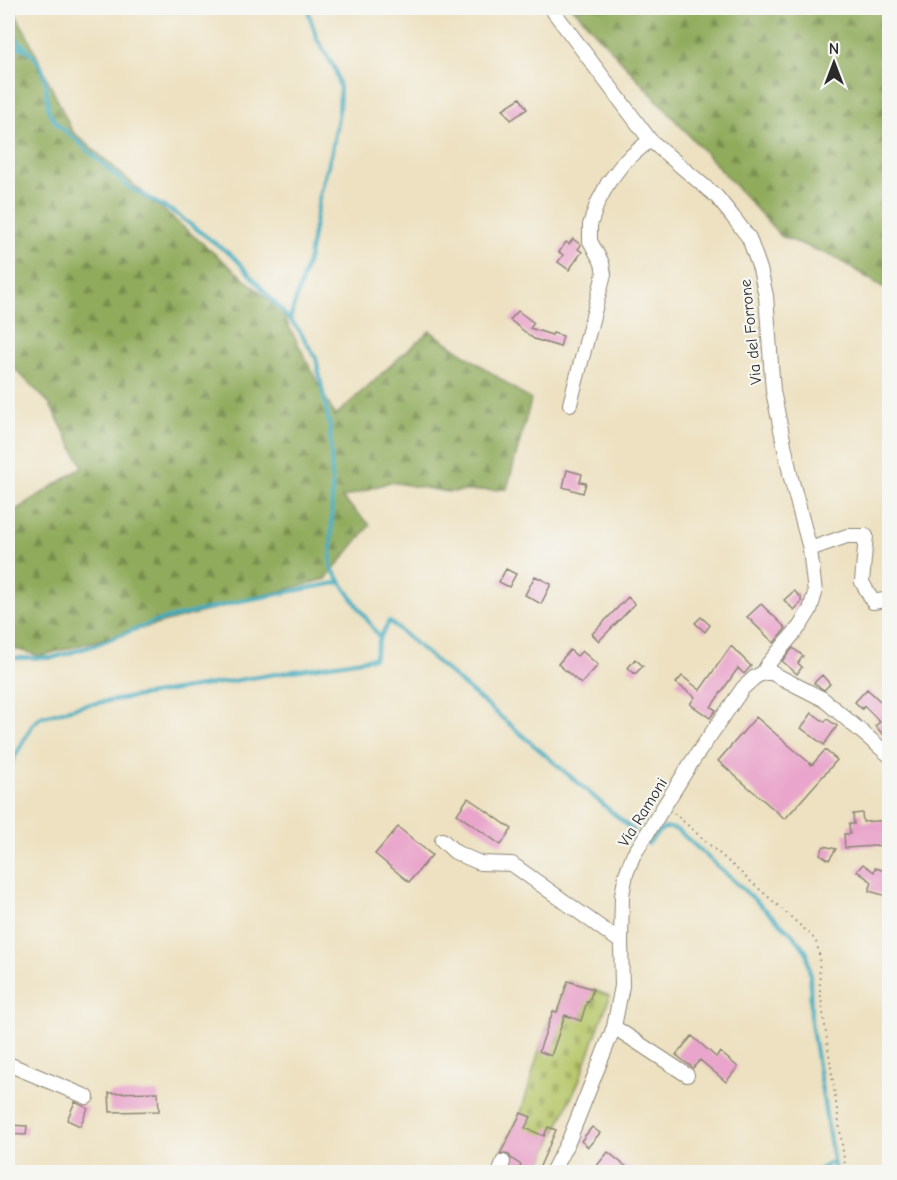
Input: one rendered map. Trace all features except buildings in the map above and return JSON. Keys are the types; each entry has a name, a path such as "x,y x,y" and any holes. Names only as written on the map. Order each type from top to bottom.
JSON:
{"street":[{"name":"Via del Forrone","path":"551,8 650,140 717,198 749,238 760,269 766,296 773,391 791,478 810,549 815,593 810,610 800,626 763,673"},
{"path":"570,404 603,274 602,263 590,241 590,225 597,204 608,183 624,162 650,140"},
{"path":"810,549 848,536 866,536 862,582 873,602 890,599"},
{"path":"763,673 772,673 823,699 890,756"},
{"name":"Via Ramoni","path":"552,1173 568,1140 614,1027 622,986 622,895 626,874 633,856 691,763 743,688 763,673"},
{"path":"442,840 455,852 480,863 512,864 621,942"},
{"path":"614,1027 687,1075"},
{"path":"8,1064 87,1097"}],"path":[{"path":"665,806 812,936 817,944 820,991 846,1173"}],"green space":[{"path":"8,8 12,8 25,31 72,131 280,309 335,416 430,331 531,400 507,489 449,492 390,482 342,498 370,525 326,579 40,656 8,647 8,515 83,467 49,403 8,362"},
{"path":"573,8 889,8 889,291 834,257 781,236"},
{"path":"568,981 610,996 579,1081 537,1172 531,1172 508,1161 509,1158 500,1154 521,1113 553,1011 557,1012"}],"waterway":[{"path":"290,319 309,257 320,194 332,151 339,111 340,88 335,69 317,39 309,8"},
{"path":"8,29 41,66 46,82 50,114 58,125 129,187 175,213 235,258 299,330 316,358 330,427 331,568 380,638"},
{"path":"8,43 24,49"},
{"path":"8,658 52,658 92,646 157,621 241,601 341,582"},
{"path":"8,769 33,724 41,717 84,705 374,658 380,638 389,621 634,831"},
{"path":"648,844 662,829 670,828 680,832 790,932 807,953 811,1022 835,1172"},
{"path":"815,1172 832,1162"}]}
